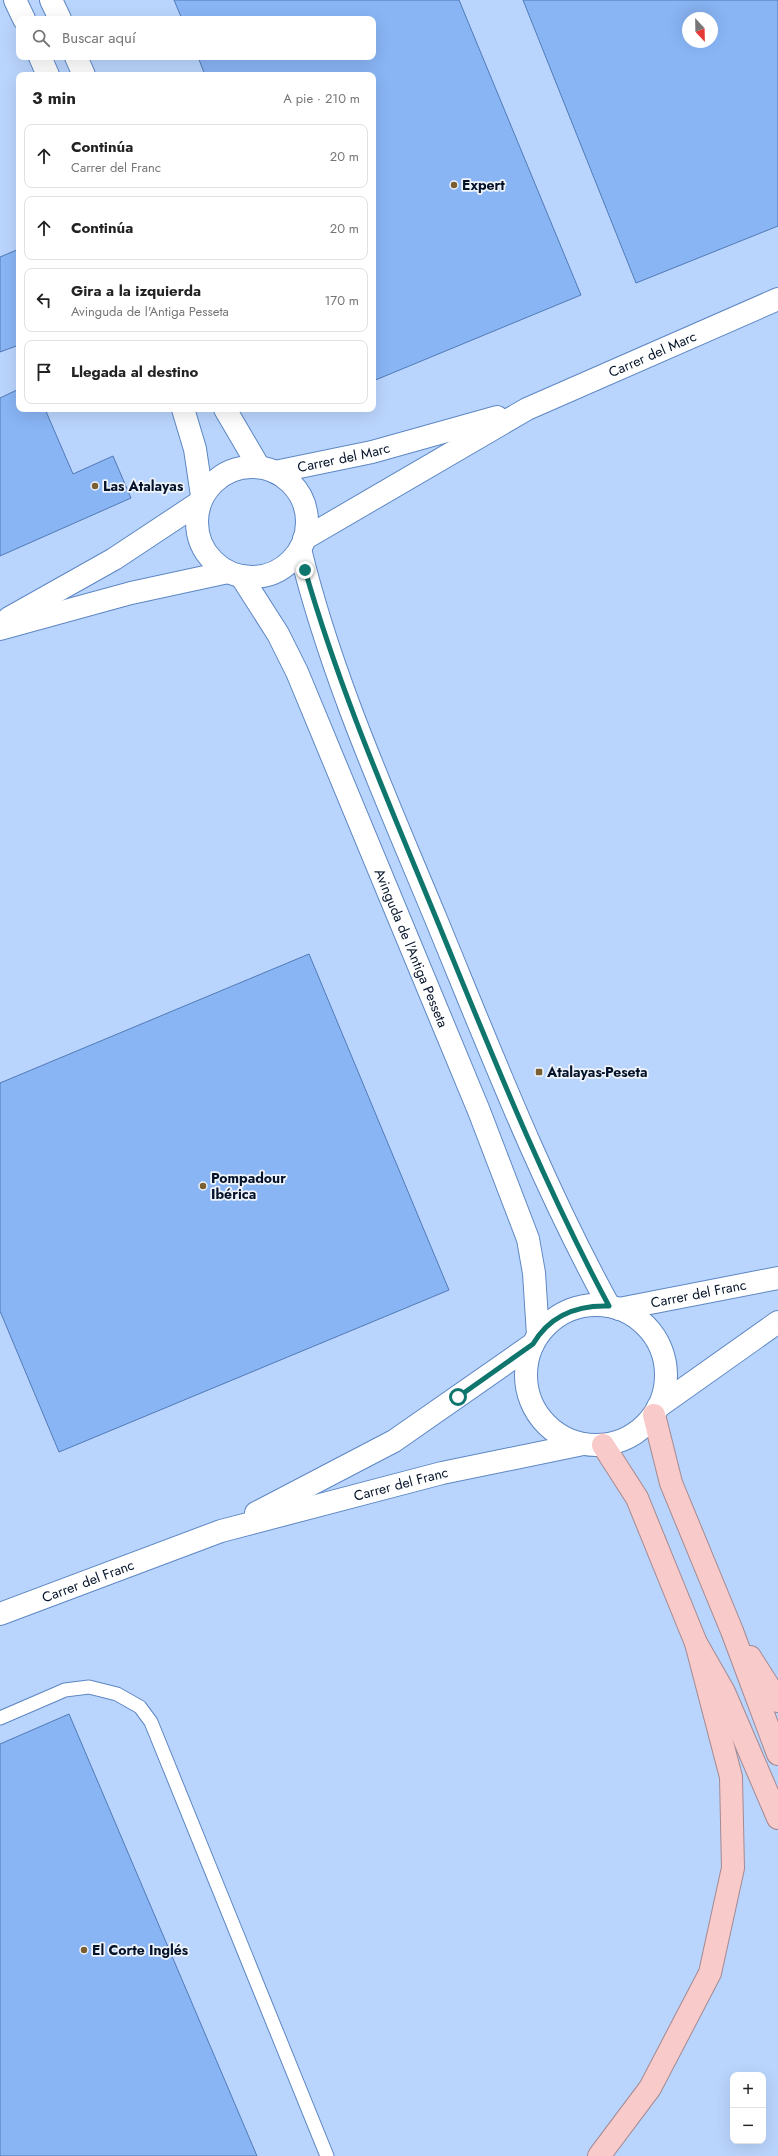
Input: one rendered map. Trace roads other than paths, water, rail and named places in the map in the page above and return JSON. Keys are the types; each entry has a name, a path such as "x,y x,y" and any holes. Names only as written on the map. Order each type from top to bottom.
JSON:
{"highway":[{"path":"656,1411 671,1483 732,1631 778,1754"},
{"path":"593,1445 637,1498 696,1643 731,1777 733,1868 710,1973 650,2088 599,2156"},
{"path":"732,1631 778,1701"},
{"path":"696,1643 724,1692 778,1818"}],"street":[{"path":"15,0 23,16"},
{"path":"51,0 59,16"},
{"path":"41,60 47,72"},
{"path":"77,60 83,72"},
{"name":"Carrer del Marc","path":"302,544 528,409 778,300"},
{"name":"Carrer del Marc","path":"267,469 372,452 528,409"},
{"path":"184,412 195,449 201,499 196,529 200,542 207,555 216,565 234,574 255,577 281,569 292,560 302,544"},
{"path":"227,412 267,469"},
{"path":"0,623 114,559 201,499 208,487 226,473 241,467 267,469 287,479 303,500 306,513 302,544 322,628 356,725 521,1123 579,1252 614,1308"},
{"path":"0,629 131,593 234,574"},
{"name":"Avinguda de l'Antiga Pesseta","path":"234,574 278,634 297,672 482,1118 528,1239 534,1273 536,1340"},
{"name":"Carrer del Franc","path":"614,1308 778,1278"},
{"path":"656,1411 664,1391 666,1380 664,1357 657,1341 647,1327 634,1316 614,1308 589,1306 569,1310 552,1321 536,1340 527,1361 526,1380 529,1398 538,1415 550,1428 566,1439 593,1445 623,1440 640,1430 656,1411 778,1322"},
{"name":"Carrer del Franc","path":"221,1531 394,1441 536,1340"},
{"name":"Carrer del Franc","path":"0,1614 221,1531 442,1473 593,1445"}],"lane":[{"path":"0,1718 65,1690 89,1687 117,1694 140,1707 151,1722 327,2156"}],"place":[{"name":"Expert","path":"454,185"},
{"name":"Las Atalayas","path":"95,486"},
{"name":"Atalayas-Peseta","path":"539,1072"},
{"name":"Pompadour Ibérica","path":"203,1186"},
{"name":"El Corte Inglés","path":"84,1950"}]}
